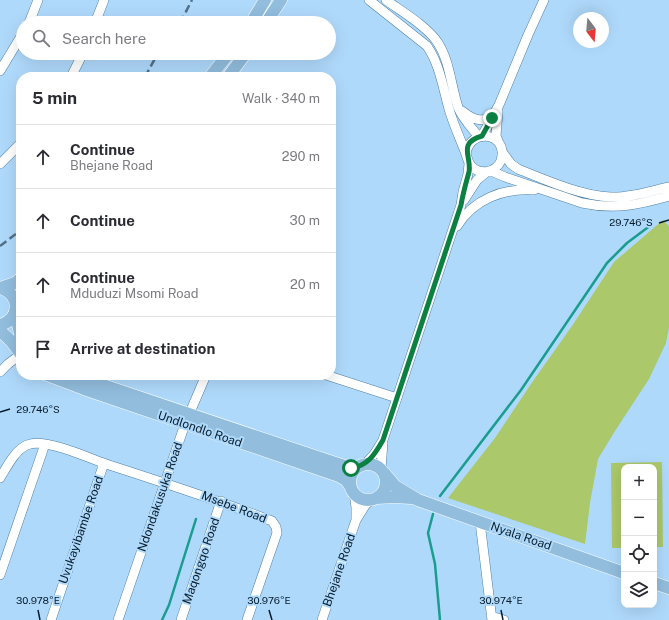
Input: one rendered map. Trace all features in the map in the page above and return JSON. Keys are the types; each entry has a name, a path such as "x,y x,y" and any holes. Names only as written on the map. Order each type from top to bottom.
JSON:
{"main road":[{"path":"255,16 265,0"},
{"path":"271,16 281,0"},
{"path":"214,72 223,60"},
{"path":"232,72 241,60"},
{"path":"0,288 16,282"},
{"path":"0,288 11,294 16,302"},
{"path":"0,325 9,321 16,309"},
{"path":"0,331 16,348"},
{"name":"Undlondlo Road","path":"58,380 351,468 360,466"},
{"name":"Undlondlo Road","path":"87,380 339,476 346,480 352,490"},
{"path":"372,464 382,471 386,482 385,487 383,492 374,499 360,498 352,490 352,473 360,466 372,464"},
{"name":"Nyala Road","path":"382,471 395,486 418,500"},
{"name":"Nyala Road","path":"374,499 395,496 418,500 621,572"},
{"path":"657,584 669,588"}],"street":[{"path":"32,16 38,0"},
{"path":"98,16 104,0"},
{"path":"369,0 428,46 441,79 456,132 468,159 479,171 489,171 495,169 500,163 502,153"},
{"path":"386,0 438,42 444,56 458,107 464,118 480,137 490,137 499,143"},
{"path":"360,466 372,457 383,440 461,205 469,170 468,159 470,144 480,137 499,105 528,34 544,0"},
{"path":"395,21 402,12"},
{"path":"0,71 16,45"},
{"path":"74,72 80,60"},
{"path":"441,79 450,77"},
{"path":"499,105 496,123 496,136 502,153 511,164 518,169 591,195 613,198 669,188"},
{"path":"458,107 474,119 485,120 492,118"},
{"path":"0,164 16,148"},
{"path":"489,171 582,203 603,207 632,205 669,196"},
{"path":"461,205 477,180 489,171"},
{"path":"450,238 461,220 478,203 485,199 497,194 518,190 530,189 547,191"},
{"path":"0,372 16,358"},
{"path":"336,378 397,398"},
{"name":"Ndondakusuka Road","path":"118,620 164,482 187,418 204,380"},
{"path":"382,471 383,440"},
{"path":"0,478 21,449 33,444 45,444 0,575"},
{"name":"Msebe Road","path":"45,444 75,452 104,463 221,501 272,521 277,530 247,620"},
{"name":"Uvukayibambe Road","path":"51,620 104,463"},
{"name":"Bhejane Road","path":"352,490 356,507 356,520"},
{"name":"Bhejane Road","path":"322,620 356,520 366,504 374,499"},
{"name":"Maqongqo Road","path":"181,620 221,501"},
{"path":"480,522 491,618 504,620"}],"green space":[{"path":"663,220 669,226 669,327 666,343 649,379 598,459 590,503 585,544 448,498 495,438 614,262"},
{"path":"662,462 663,547 657,547 657,464 621,464 621,548 612,548 611,463"}],"waterway":[{"path":"440,496 521,390 607,263 627,243 651,225"},
{"path":"433,514 428,533 435,564 440,620"},
{"path":"162,620 169,605 196,519"}],"railway":[{"path":"184,16 192,0"},
{"path":"148,72 154,60"},
{"path":"0,246 16,234"}],"route":[{"path":"351,468 358,467 366,463 376,452 383,440 461,205 469,170 466,155 468,147 475,139 482,136 492,118"}]}
